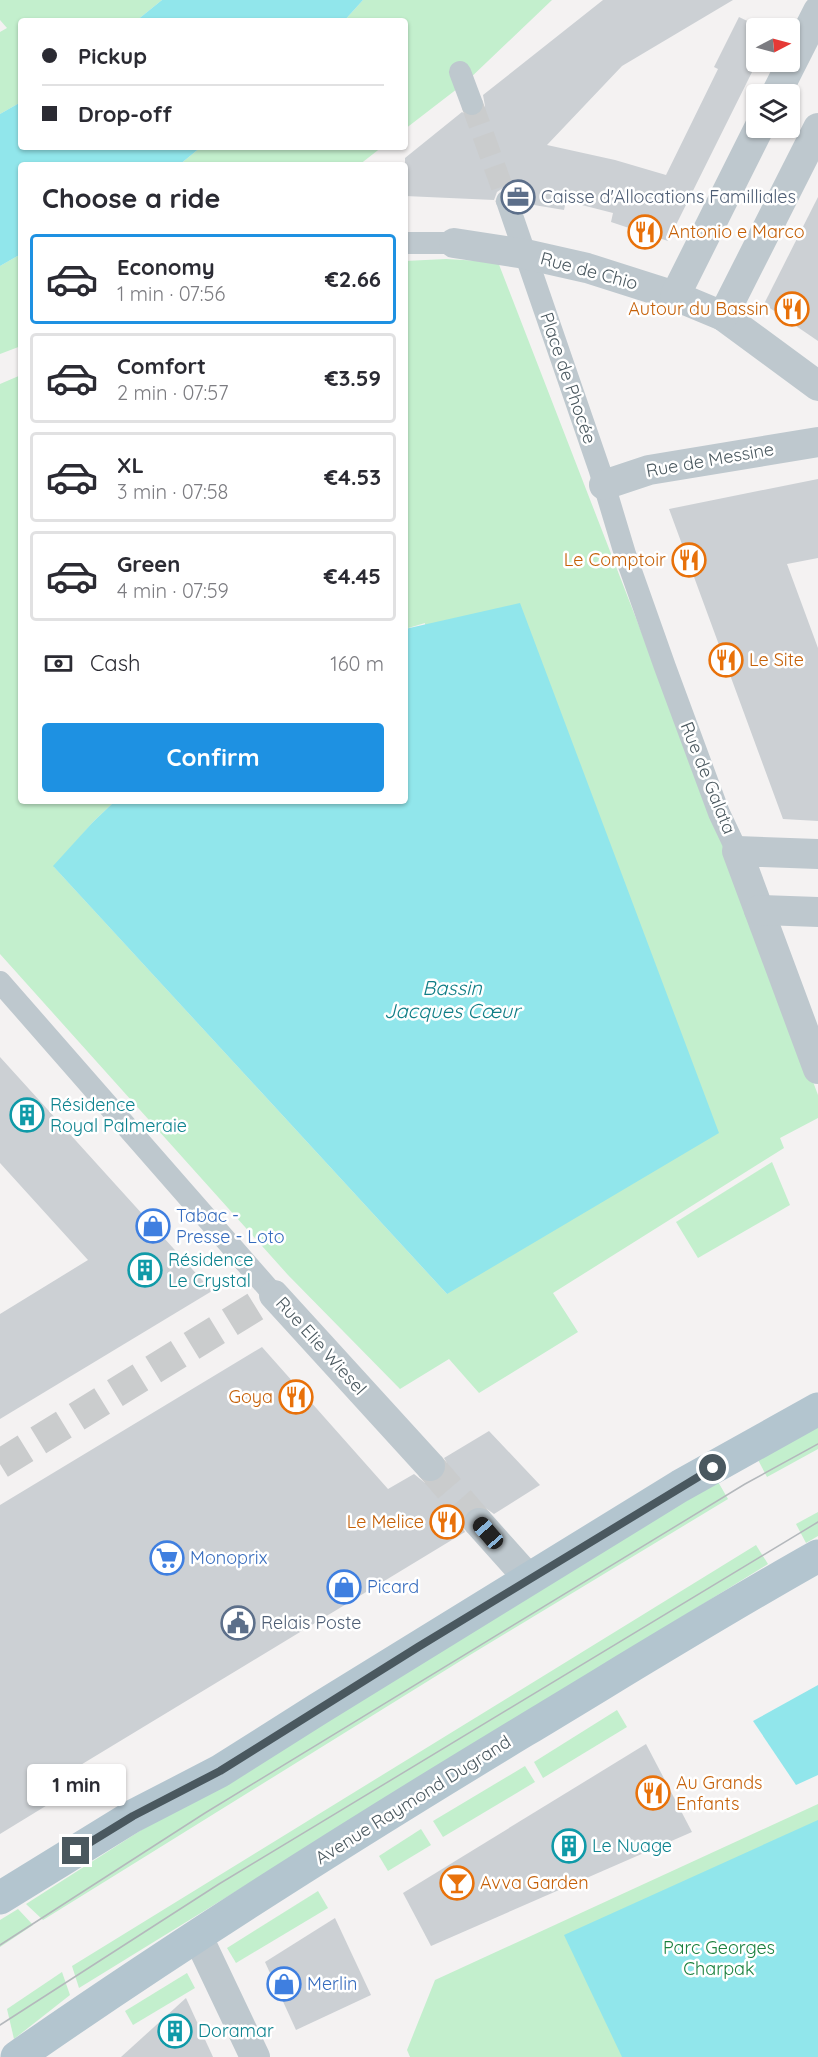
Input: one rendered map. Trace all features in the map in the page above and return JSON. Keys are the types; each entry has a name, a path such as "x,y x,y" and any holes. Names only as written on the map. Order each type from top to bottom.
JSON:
{"main road":[{"path":"0,1898 133,1816 220,1771 680,1486 818,1409"},
{"name":"Avenue Raymond Dugrand","path":"17,2057 197,1935 427,1790 747,1596 818,1556"}],"street":[{"path":"781,84 818,11"},
{"path":"460,72 472,104"},
{"path":"723,316 818,128"},
{"path":"675,296 754,138"},
{"name":"Place de Phocée","path":"507,201 604,485"},
{"name":"Rue de Chio","path":"408,243 454,243 528,262 588,268 675,296 723,316 818,386"},
{"name":"Rue de Messine","path":"604,485 649,470 818,441"},
{"name":"Rue de Galata","path":"604,485 625,554 665,667 719,813 738,851 818,1069"},
{"path":"738,851 818,854"},
{"path":"759,910 818,912"},
{"name":"Rue Elie Wiesel","path":"0,982 274,1295 430,1466"},
{"path":"479,1523 529,1580"},
{"path":"197,1935 255,2057"}],"green space":[{"path":"0,0 162,0 140,18 18,18 18,104 0,114 0,32 7,28 0,20"},
{"path":"363,0 552,0 466,82 408,127 408,18 347,18"},
{"path":"197,150 378,150 363,162 183,162"},
{"path":"18,256 18,347 0,354 0,266"},
{"path":"446,259 498,262 744,897 818,1095 818,1118 780,1138 784,1148 553,1293 578,1332 479,1393 449,1359 400,1389 288,1275 0,954 0,384 18,376 18,804 112,804 54,867 447,1294 425,623 408,628 408,261"},
{"path":"772,1162 790,1205 698,1258 676,1222"},
{"path":"818,1422 818,1449 767,1477 756,1456"},
{"path":"717,1480 728,1499 470,1655 43,1920 26,1904 146,1827"},
{"path":"818,1512 818,1536 806,1543 796,1524"},
{"path":"756,1545 768,1564 79,1988 72,1966"},
{"path":"617,1710 627,1727 543,1778 534,1762"},
{"path":"525,1766 535,1782 443,1837 433,1821"},
{"name":"Parc Georges Charpak","path":"818,1804 818,2057 410,2057 407,2050 435,1980"},
{"path":"421,1829 431,1845 388,1871 379,1856"},
{"path":"318,1891 328,1908 236,1963 227,1948"},
{"path":"18,1909 33,1925 0,1947 0,1920"},
{"path":"62,1972 70,1995 14,2039 7,2009"},
{"path":"187,1973 195,1988 133,2025 125,2011"}],"water":[{"path":"162,0 363,0 347,18 140,18"},
{"path":"18,104 18,150 197,150 183,162 18,162 18,256 0,266 0,114"},
{"name":"Bassin Jacques Cœur","path":"520,603 719,1133 447,1294 53,866 112,804 408,804 408,628"},
{"path":"818,1685 818,1775 796,1785 753,1721"},
{"name":"Parc Georges Charpak","path":"818,1820 818,2057 622,2057 564,1935"}],"building":[{"path":"603,0 733,0 622,66 547,145 615,160 666,175 718,69 714,67 739,17 746,20 746,72 752,72 668,241 611,222 613,213 566,201 564,210 522,203 516,191 509,188 503,188 497,192 494,200 408,196 408,162 405,162 405,158 462,112 470,117 476,117 482,113 485,106 483,95"},
{"path":"818,197 818,341 764,304"},
{"path":"818,479 818,558 787,564 818,648 818,821 783,819 669,509"},
{"name":"Résidence Le Crystal","path":"0,1057 212,1291 0,1419 0,1314 88,1260 0,1163"},
{"path":"262,1347 388,1489 414,1474 425,1483 433,1483 441,1479 447,1471 444,1458 489,1431 540,1485 494,1514 484,1507 475,1506 468,1510 463,1518 462,1526 465,1532 41,1789 49,1804 0,1834 0,1505"},
{"name":"Le Nuage","path":"646,1744 692,1832 431,1946 403,1893"},
{"path":"335,1918 371,1995 296,2030 265,1962"},
{"name":"Doramar","path":"186,1998 213,2057 121,2057"}],"tunnel":[{"path":"472,104 507,201"},
{"path":"0,1464 274,1295"},
{"path":"430,1466 479,1523"}],"tram line":[{"path":"0,1945 205,1813 745,1484 818,1444"},
{"path":"0,2025 219,1884 818,1522"}],"place":[{"name":"Caisse d'Allocations Familliales","path":"518,197"},
{"name":"Antonio e Marco","path":"645,232"},
{"name":"Autour du Bassin","path":"792,309"},
{"name":"Le Comptoir","path":"689,560"},
{"name":"Le Site","path":"726,660"},
{"name":"Résidence Royal Palmeraie","path":"27,1115"},
{"name":"Tabac - Presse - Loto","path":"153,1226"},
{"name":"Résidence Le Crystal","path":"145,1270"},
{"name":"Goya","path":"296,1397"},
{"name":"Le Melice","path":"447,1522"},
{"name":"Monoprix","path":"167,1558"},
{"name":"Picard","path":"344,1587"},
{"name":"Relais Poste","path":"238,1623"},
{"name":"Au Grands Enfants","path":"653,1793"},
{"name":"Le Nuage","path":"569,1846"},
{"name":"Avva Garden","path":"457,1883"},
{"name":"Merlin","path":"284,1984"},
{"name":"Doramar","path":"175,2031"}],"route":[{"path":"76,1851 133,1816 220,1771 551,1565 713,1468"}]}
